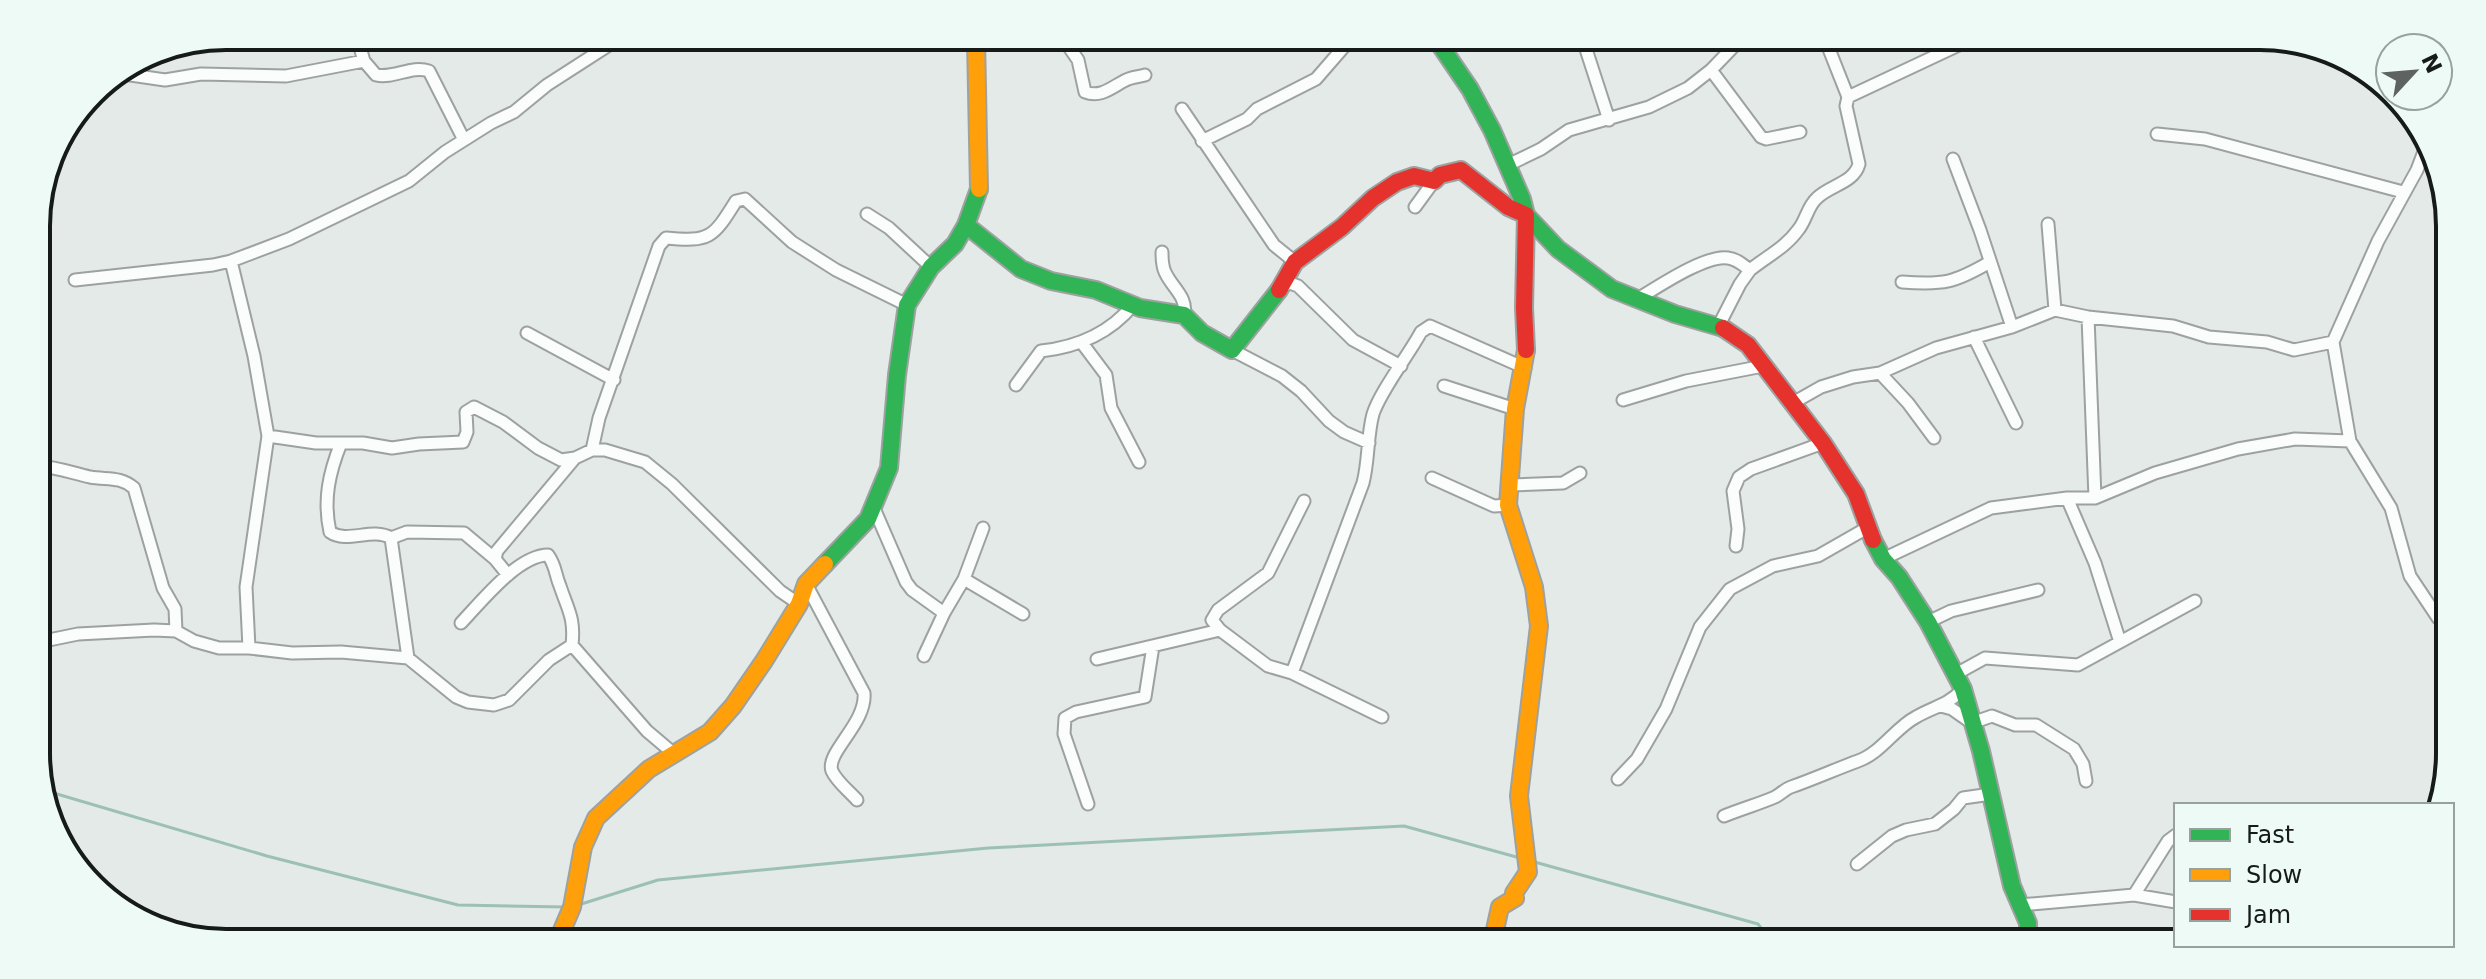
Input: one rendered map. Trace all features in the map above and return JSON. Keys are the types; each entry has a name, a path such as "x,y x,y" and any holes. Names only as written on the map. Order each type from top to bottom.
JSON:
{"street":[{"path":"361,50 364,61 376,75 388,78 420,68 429,71 464,140"},
{"path":"75,280 231,261 289,239 409,181 464,140 514,112 547,85 601,50"},
{"path":"563,929 572,907 583,847 596,818 649,769 710,732 733,706 799,604 806,584 868,519 889,468 907,305 931,267 955,244 966,225 980,185 976,50"},
{"path":"1071,50 1078,60 1085,92 1089,95 1097,95 1126,79 1145,75"},
{"path":"1202,141 1316,79 1341,50"},
{"path":"1443,50 1470,89 1508,165 1526,215 1525,368 1515,409 1508,505 1534,587 1539,626 1519,796 1528,872 1514,893 1515,898 1500,907 1495,929"},
{"path":"1586,50 1609,120"},
{"path":"1508,165 1541,149 1569,130 1649,107 1688,88 1730,50"},
{"path":"1719,325 1750,270 1787,243 1801,228 1817,198 1853,176 1858,169 1846,106 1848,97 1829,50"},
{"path":"1848,97 1948,50"},
{"path":"135,76 165,80 201,74 286,76 364,61"},
{"path":"1711,70 1761,137 1766,139 1800,132"},
{"path":"1182,109 1274,245 1295,262"},
{"path":"2157,134 2205,139 2403,192"},
{"path":"2422,157 2378,241 2333,342 2350,441 2391,508 2410,576 2436,615"},
{"path":"1953,159 2012,327"},
{"path":"1415,207 1440,175 1461,170 1486,187 1502,203 1526,215 1558,249 1598,280 1636,300 1719,325 1748,345 1823,443 1856,494 1867,528 1883,559 1899,577 1928,622 1959,682 1991,794 2012,886 2028,929"},
{"path":"1232,350 1281,287 1295,262 1397,182 1414,176 1434,181"},
{"path":"592,450 599,418 659,246 666,238 705,238 718,230 736,201 745,199 792,242 836,270 907,305"},
{"path":"867,214 889,228 931,267"},
{"path":"2048,224 2055,310"},
{"path":"966,225 1021,269 1051,281 1096,290 1133,305 1184,315 1202,333 1282,376 1329,421 1344,432 1369,443"},
{"path":"1162,252 1163,268 1184,299 1184,315"},
{"path":"1636,300 1689,269 1725,257 1737,260 1750,270"},
{"path":"231,261 254,356 268,436 246,587 249,648"},
{"path":"1902,282 1936,284 1960,279 1990,262"},
{"path":"1281,287 1290,283 1298,286 1353,340 1401,366"},
{"path":"1016,385 1041,351 1082,343 1121,319 1133,305"},
{"path":"1791,404 1821,387 1880,373 1936,348 2012,327 2055,310 2088,317 2173,326 2209,337 2267,342 2294,350 2333,342"},
{"path":"2088,317 2095,498"},
{"path":"1292,673 1363,483 1377,403 1421,332 1430,326 1525,368"},
{"path":"527,333 614,380"},
{"path":"1974,337 2016,423"},
{"path":"1082,343 1106,375 1111,408 1139,462"},
{"path":"1623,400 1686,381 1763,366"},
{"path":"1880,373 1934,438"},
{"path":"1444,386 1515,409"},
{"path":"268,436 392,448 463,442 467,432 466,412 474,407 561,460 592,450 605,450 645,462 672,484 765,578 799,604"},
{"path":"1883,559 1991,508 2067,498 2095,498 2155,473 2238,449 2295,439 2350,441"},
{"path":"341,443 326,498 330,532 337,537 374,533 391,538 408,658"},
{"path":"1736,546 1738,529 1733,491 1739,477 1751,469 1823,443"},
{"path":"495,559 497,551 575,458"},
{"path":"50,467 99,478 113,477 134,488 163,588 175,609 176,631"},
{"path":"1510,485 1563,483 1580,473"},
{"path":"1432,478 1494,506 1508,505"},
{"path":"2067,498 2095,563 2120,642"},
{"path":"1304,501 1268,573 1218,610 1212,620 1220,630 1268,666 1292,673 1382,717"},
{"path":"873,506 906,582 912,590 944,613"},
{"path":"924,656 964,579 983,528"},
{"path":"1618,779 1637,759 1666,709 1700,627 1730,589 1773,566 1818,556 1867,528"},
{"path":"391,538 407,532 464,533 495,559 508,575"},
{"path":"461,623 508,575 540,555 548,555 556,565 560,586 568,602 574,627 572,645 647,731 673,753"},
{"path":"964,579 1023,614"},
{"path":"806,584 864,693 861,715 832,758 830,767 857,800"},
{"path":"1928,622 1951,611 2038,590"},
{"path":"1724,816 1777,796 1817,775 1835,772 1848,762 1857,761 1879,748 1915,717 1951,702 1959,682 1985,658 2078,665 2195,601"},
{"path":"1097,659 1220,630"},
{"path":"50,640 78,634 176,631 194,641 219,648 292,653 341,652 408,658 456,697 468,702 494,705 509,700 549,660 572,645"},
{"path":"1088,804 1064,734 1065,718 1076,712 1145,697 1153,646"},
{"path":"1941,706 1952,709 1972,723"},
{"path":"1972,723 1992,716 2015,725 2036,725 2074,749 2083,764 2086,781"},
{"path":"1857,864 1892,836 1935,824 1963,798 1991,794"},
{"path":"2134,895 2168,841 2174,836"},
{"path":"2020,905 2134,895 2174,902"}],"waterway":[{"path":"55,793 267,856 458,905 566,907"},
{"path":"578,905 658,880 988,848 1404,826 1520,858"},
{"path":"1531,861 1758,924 1762,929"}],"traffic: fast":[{"path":"1443,50 1470,89 1492,130 1526,215 1558,249 1612,289 1675,314 1723,328"},
{"path":"825,564 868,519 889,468 907,305 931,267 955,244 966,225 979,189"},
{"path":"966,225 1021,269 1051,281 1096,290 1140,308 1184,315 1202,333 1232,350 1279,290"},
{"path":"1873,540 1928,622 1963,689 1981,751 2012,886 2028,929"}],"traffic: slow":[{"path":"976,50 979,189"},
{"path":"1495,929 1500,907 1515,898 1514,893 1528,872 1519,796 1539,626 1534,587 1508,505 1515,409 1526,350"},
{"path":"563,929 572,907 583,847 596,818 649,769 710,732 733,706 764,661 799,604 806,584 825,564"}],"traffic: jam":[{"path":"1279,290 1295,262 1397,182 1414,176 1434,181 1440,175 1461,170 1508,207 1526,215 1526,350"},
{"path":"1723,328 1748,345 1823,443 1856,494 1873,540"}]}
